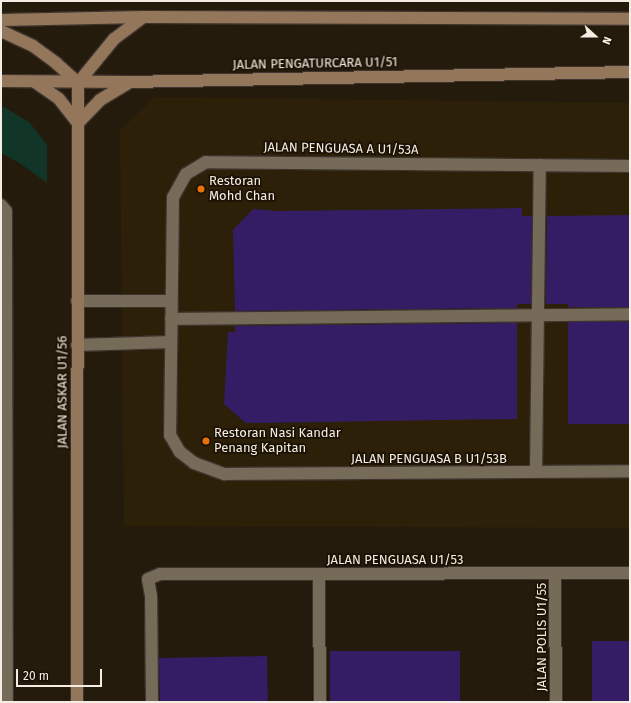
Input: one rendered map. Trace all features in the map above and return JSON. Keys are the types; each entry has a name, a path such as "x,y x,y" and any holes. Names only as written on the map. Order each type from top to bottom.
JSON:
{"main road":[{"path":"1,31 33,46 56,63 78,83 114,39 143,17"},
{"path":"1,20 143,17 630,19"},
{"name":"JALAN PENGATURCARA U1/51","path":"1,81 78,83 630,72"},
{"path":"35,82 59,99 78,123 100,100 128,82"},
{"name":"JALAN ASKAR U1/56","path":"77,702 78,83"}],"street":[{"name":"JALAN PENGUASA A U1/53A","path":"171,319 173,197 186,174 206,162 630,166"},
{"path":"536,472 540,166"},
{"path":"1,205 6,211 7,702"},
{"path":"77,301 171,301"},
{"path":"171,319 630,314"},
{"name":"JALAN PENGUASA B U1/53B","path":"171,319 170,435 180,452 194,463 225,474 630,471"},
{"path":"77,345 171,342"},
{"name":"JALAN PENGUASA U1/53","path":"152,702 151,596 148,579 160,574 630,572"},
{"name":"JALAN POLIS U1/55","path":"556,573 556,702"},
{"path":"319,574 320,702"}],"shaded area":[{"path":"155,97 630,103 630,528 124,526 120,130"}],"green space":[{"path":"1,107 4,107 29,122 47,145 47,183 21,164 1,153"}],"building":[{"path":"522,208 522,216 532,216 531,304 517,304 517,308 235,311 233,230 253,209 276,211"},
{"path":"630,215 630,307 568,307 568,304 546,304 547,216"},
{"path":"568,322 630,322 630,424 568,424"},
{"path":"517,323 517,419 246,423 224,404 228,332 235,332 235,326"},
{"path":"592,641 630,641 630,702 592,702"},
{"path":"330,651 460,651 460,702 330,702"},
{"path":"267,656 268,702 160,702 159,658"}],"place":[{"name":"Restoran Mohd Chan","path":"201,189"},
{"name":"Restoran Nasi Kandar Penang Kapitan","path":"206,441"}]}
